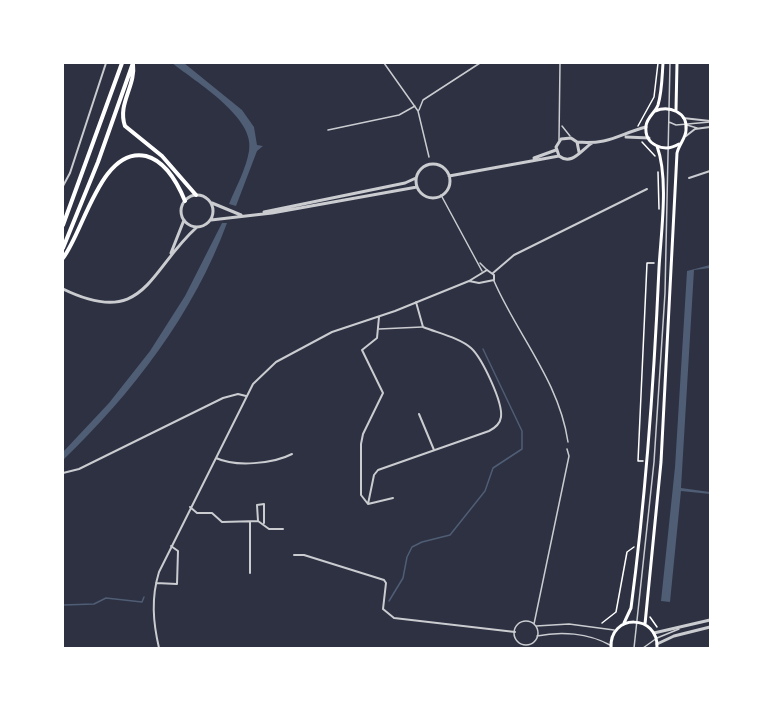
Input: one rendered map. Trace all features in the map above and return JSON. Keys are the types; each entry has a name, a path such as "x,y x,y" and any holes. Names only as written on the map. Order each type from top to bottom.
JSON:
{"highway":[{"path":"63,225 122,63"},
{"path":"133,63 134,72 122,110 125,126 162,156 196,195"},
{"path":"63,249 98,162 133,63"},
{"path":"63,258 108,172 127,157 138,155 156,161 171,177 185,201"}],"main road":[{"path":"611,646 615,630 624,623 632,608 647,461 662,208 662,160 657,146 649,138 646,127 655,111 663,63"},
{"path":"645,624 661,462 677,153 684,137 686,124 674,105 677,63"},
{"path":"655,111 667,108 677,111"},
{"path":"657,146 669,148 680,143"},
{"path":"624,623 637,621 645,624 657,638 657,646"}],"street":[{"path":"63,186 70,173 106,63"},
{"path":"683,118 710,122"},
{"path":"559,156 556,150 558,142 571,138 577,142 592,143 624,136 646,127"},
{"path":"684,137 699,128 710,127"},
{"path":"624,136 649,138"},
{"path":"577,142 579,152"},
{"path":"449,176 559,156 570,160 592,143"},
{"path":"530,160 556,150"},
{"path":"434,164 446,170 449,176 448,187 441,195 426,197 417,187 416,178 421,168 434,164"},
{"path":"689,178 710,171"},
{"path":"262,213 405,183 416,178"},
{"path":"63,289 92,300 122,301 137,295 149,285 197,227 211,220 417,187"},
{"path":"493,273 514,255 647,189"},
{"path":"170,257 184,219 181,210 185,201 196,195 205,196 212,203 243,215"},
{"path":"211,220 214,211 212,203"},
{"path":"184,219 197,227"},
{"path":"159,648 153,609 156,583 171,546 246,396 262,373 276,362 332,332 469,281 487,270 493,273"},
{"path":"469,281 479,284 483,280 483,273"},
{"path":"483,280 489,283 494,280 493,273"},
{"path":"368,504 374,475 378,470 489,431 500,422 500,405 484,366 470,346 423,327 416,302"},
{"path":"368,504 363,500 362,495 363,434 383,393 362,350 377,338 379,316"},
{"path":"63,473 79,469 223,398 238,394 246,396"},
{"path":"419,414 434,450"},
{"path":"216,458 226,463 283,459 292,454"},
{"path":"368,504 393,498"},
{"path":"258,521 257,505 264,504 264,524"},
{"path":"190,507 197,513 212,513 222,522 258,521 269,529 283,529"},
{"path":"250,522 250,573"},
{"path":"156,583 177,584 178,551 171,546"},
{"path":"294,555 304,555 384,580 386,583 383,609 394,618 514,632"},
{"path":"654,633 710,620"},
{"path":"657,646 674,636 710,627"}],"lane":[{"path":"384,63 418,111 429,157"},
{"path":"418,111 423,100 480,63"},
{"path":"558,142 561,125 560,63"},
{"path":"634,648 654,462 665,292 669,148 667,108 670,63"},
{"path":"328,130 399,115 415,106"},
{"path":"667,118 671,124 710,122"},
{"path":"686,124 699,128"},
{"path":"561,125 571,138"},
{"path":"441,195 483,273"},
{"path":"479,262 487,270"},
{"path":"494,280 553,389 563,412 568,442"},
{"path":"378,329 423,327"},
{"path":"567,449 569,456 535,625 537,636 533,642 526,644 519,642 514,632 520,622 535,625 569,624 615,630"},
{"path":"643,648 657,638 686,626"},
{"path":"537,636 568,633 599,639 611,646"},
{"path":"525,648 526,644"},
{"path":"647,645 657,646"}],"path":[{"path":"638,127 645,110 654,98 658,63"},
{"path":"640,142 652,151 657,160"},
{"path":"657,171 659,216"},
{"path":"644,461 638,461 647,262 656,263"},
{"path":"601,627 602,622 616,612 627,552 636,546"},
{"path":"651,609 651,622 659,628"}],"water":[{"path":"172,63 184,63 242,110 254,127 257,145 263,146 257,151 236,206 229,204 248,158 249,139 243,126 222,102"},
{"path":"222,223 227,223 213,256 179,320 137,380 89,435 63,460 63,452 109,403 150,351 185,296"},
{"path":"710,265 710,268 694,270 681,488 710,492 710,494 681,491 670,602 661,601 675,467 687,271"}],"waterway":[{"path":"389,601 403,578 407,557 412,547 450,535 485,491 493,468 522,449 522,431 483,349"},
{"path":"63,605 94,604 106,598 142,602 144,597"}]}
